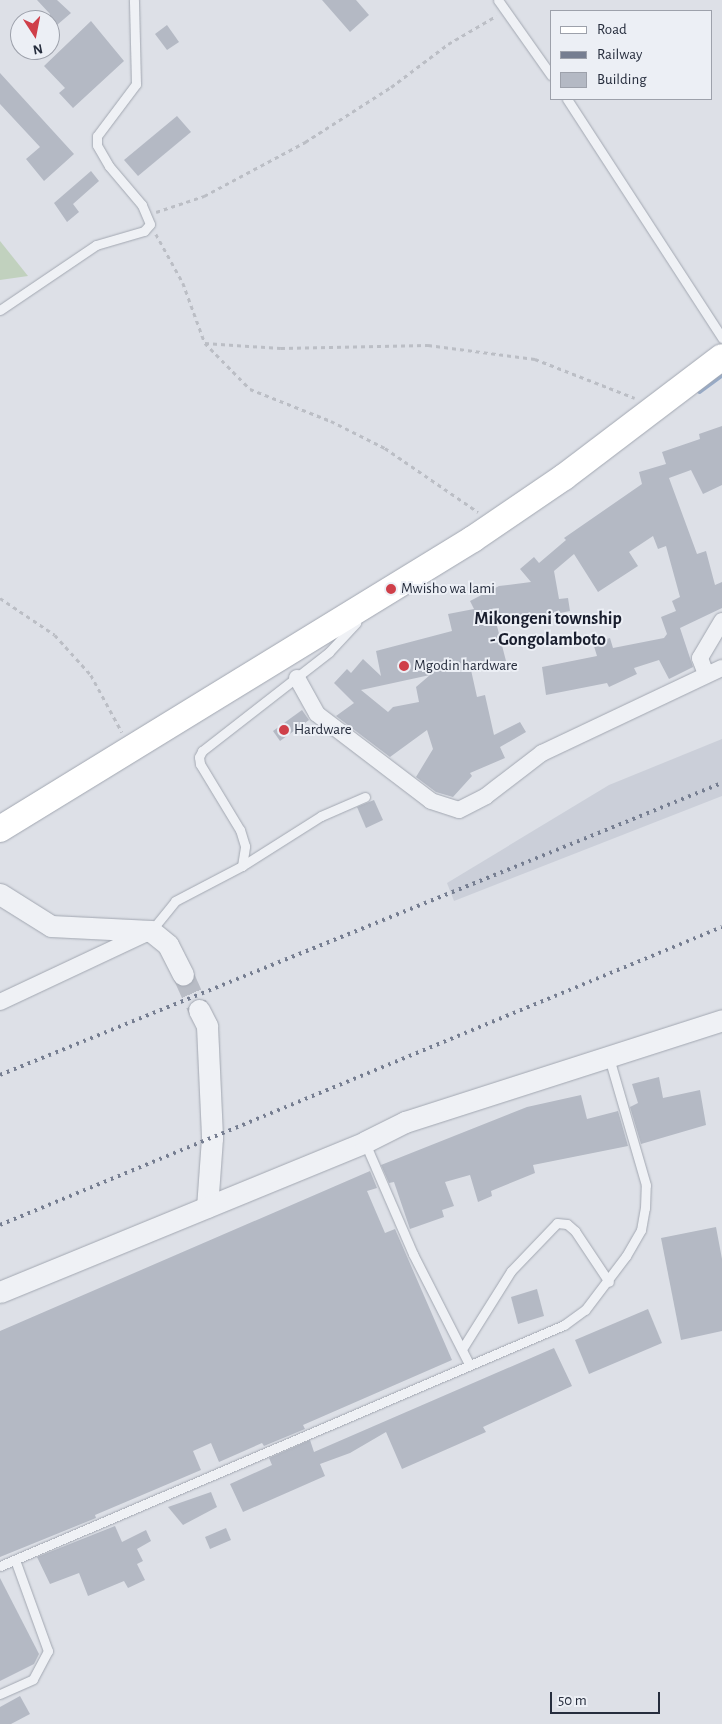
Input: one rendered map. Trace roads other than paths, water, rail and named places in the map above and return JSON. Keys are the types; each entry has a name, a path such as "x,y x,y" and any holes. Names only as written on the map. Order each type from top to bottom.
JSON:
{"main road":[{"path":"0,829 496,524 722,356"}],"street":[{"path":"706,674 700,658 722,621"},
{"path":"297,678 317,714 324,720 431,801 460,810 486,796 542,753 722,668"},
{"path":"0,894 51,926 151,931 168,945 183,974"},
{"path":"0,1002 151,931"},
{"path":"199,1010 206,1026 212,1138 208,1207"},
{"path":"0,1292 365,1142 405,1122 609,1058 722,1020"}],"lane":[{"path":"0,310 96,245 144,231 150,224 148,214 109,166 97,145 97,136 136,84 134,0"},
{"path":"498,0 550,75"},
{"path":"568,100 722,338"},
{"path":"242,866 244,846 240,830 200,764 199,757 202,751 329,652 383,593"},
{"path":"151,931 175,901 242,866 321,816 365,797"},
{"path":"0,1566 564,1325 585,1310 608,1282 641,1230 646,1185 609,1058"},
{"path":"365,1142 413,1254 469,1364"},
{"path":"462,1349 511,1271 547,1230 557,1223 567,1224 575,1231 608,1282"},
{"path":"0,1694 33,1679 48,1651 15,1560"}],"waterway":[{"path":"699,391 722,374"}],"tunnel":[{"path":"183,974 199,1010"}],"railway":[{"path":"0,1075 722,783"},
{"path":"0,1225 722,927"}],"place":[{"name":"Mwisho wa lami","path":"391,589"},
{"name":"Mgodin hardware","path":"404,666"},
{"name":"Hardware","path":"284,730"}],"district":[{"name":"Mikongeni township - Gongolamboto","path":"548,630"}]}
